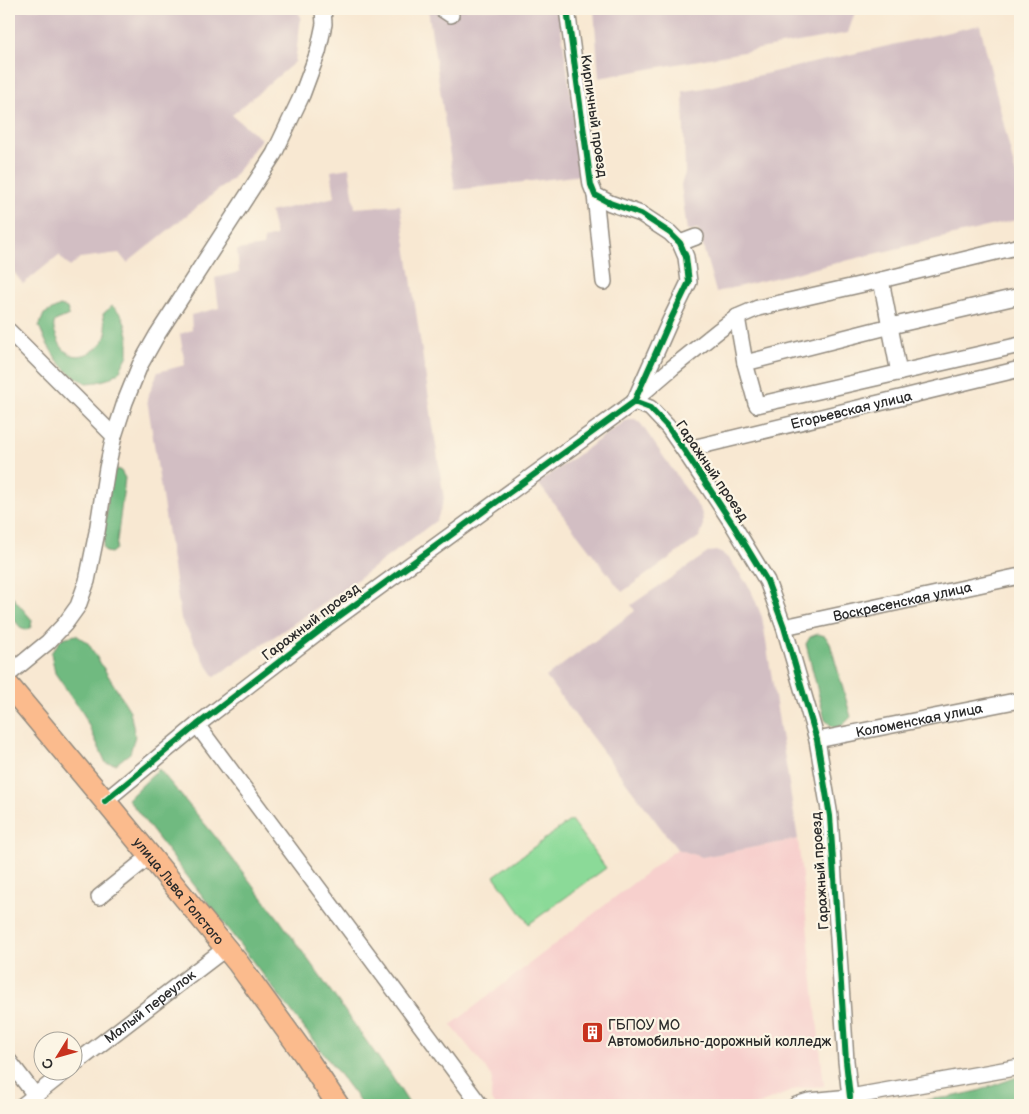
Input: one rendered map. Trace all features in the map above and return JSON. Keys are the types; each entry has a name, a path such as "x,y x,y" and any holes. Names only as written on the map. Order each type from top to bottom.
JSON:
{"highway":[{"name":"улица Льва Толстого","path":"9,686 226,948 304,1054 338,1105"}],"street":[{"path":"9,674 48,642 65,624 78,606 88,581 114,436 140,365 157,335 274,154 302,95 318,52 324,24 323,9"},
{"name":"Кирпичный проезд","path":"567,9 591,185 595,195 610,203 641,214 670,233 680,244"},
{"path":"595,195 604,282"},
{"path":"634,402 689,282 686,258 680,244 696,237"},
{"path":"634,402 672,368 737,318 758,308 1020,246"},
{"path":"881,280 899,373"},
{"path":"745,363 1020,296"},
{"path":"737,318 745,363 758,405 1020,345"},
{"path":"9,333 114,436"},
{"name":"Егорьевская улица","path":"684,450 1020,369"},
{"name":"Гаражный проезд","path":"106,801 198,725 327,624 634,402 650,408 668,427 732,523 767,581 784,626 817,740 830,816 850,1096"},
{"name":"Воскресенская улица","path":"784,626 1020,576"},
{"name":"Коломенская улица","path":"817,740 1020,700"},
{"path":"198,725 480,1105"},
{"path":"99,896 150,856"},
{"name":"Малый переулок","path":"82,1058 226,948"},
{"path":"9,1061 35,1094"},
{"path":"805,1104 1020,1067"},
{"path":"23,1105 51,1082"}],"shaded area":[{"path":"9,9 296,9 301,17 295,62 232,115 261,139 232,179 127,263 119,253 80,258 70,267 59,255 23,284 9,266"},
{"path":"428,9 558,9 583,175 455,190"},
{"path":"594,9 856,9 848,33 599,78"},
{"path":"980,25 1020,192 1020,219 716,292 698,229 687,231 681,185 685,173 683,91 699,89"},
{"path":"349,168 355,208 400,205 444,499 437,520 343,590 215,677 181,619 147,399 158,372 185,365 180,334 192,330 191,315 219,308 215,278 239,272 237,250 263,246 264,239 276,236 270,212 335,197 331,171"},
{"path":"629,419 635,419 641,424 701,511 703,528 699,537 622,592 538,483"},
{"path":"716,551 730,560 750,588 762,617 798,839 702,857 677,849 546,677 635,611 631,605 709,552"},
{"path":"798,839 824,1086 799,1088 757,1105 495,1105 491,1100 492,1076 451,1025 677,849 702,857"}],"green space":[{"path":"60,306 67,308 69,315 55,321 55,332 61,347 76,356 94,350 107,335 103,314 112,306 121,314 128,335 128,355 119,372 108,379 86,383 69,373 57,360 39,326 44,314"},
{"path":"117,469 121,471 125,478 116,549 111,553 106,552 103,548 110,474"},
{"path":"9,593 32,620 31,627 26,630 22,629 9,614"},
{"path":"818,634 825,636 830,643 851,717 843,725 834,728 825,720 806,644 810,637"},
{"path":"76,635 88,643 130,711 135,736 130,753 116,764 106,763 84,715 55,673 51,653 62,638"},
{"path":"159,769 214,835 279,919 410,1105 363,1105 128,799"},
{"path":"571,820 606,868 529,924 494,876"},
{"path":"1020,1076 1020,1095 1003,1102 1001,1105 881,1105 951,1097 978,1091"}],"cycle path":[{"path":"567,9 591,185 595,195 610,203 641,214 670,233 680,243 686,257 689,282 634,402"},
{"path":"105,801 197,725 327,625 634,402 650,408 668,427 684,450 767,581 784,627 817,740 830,816 850,1097"}],"place":[{"name":"ГБПОУ МО Автомобильно-дорожный колледж","path":"592,1033"}]}
